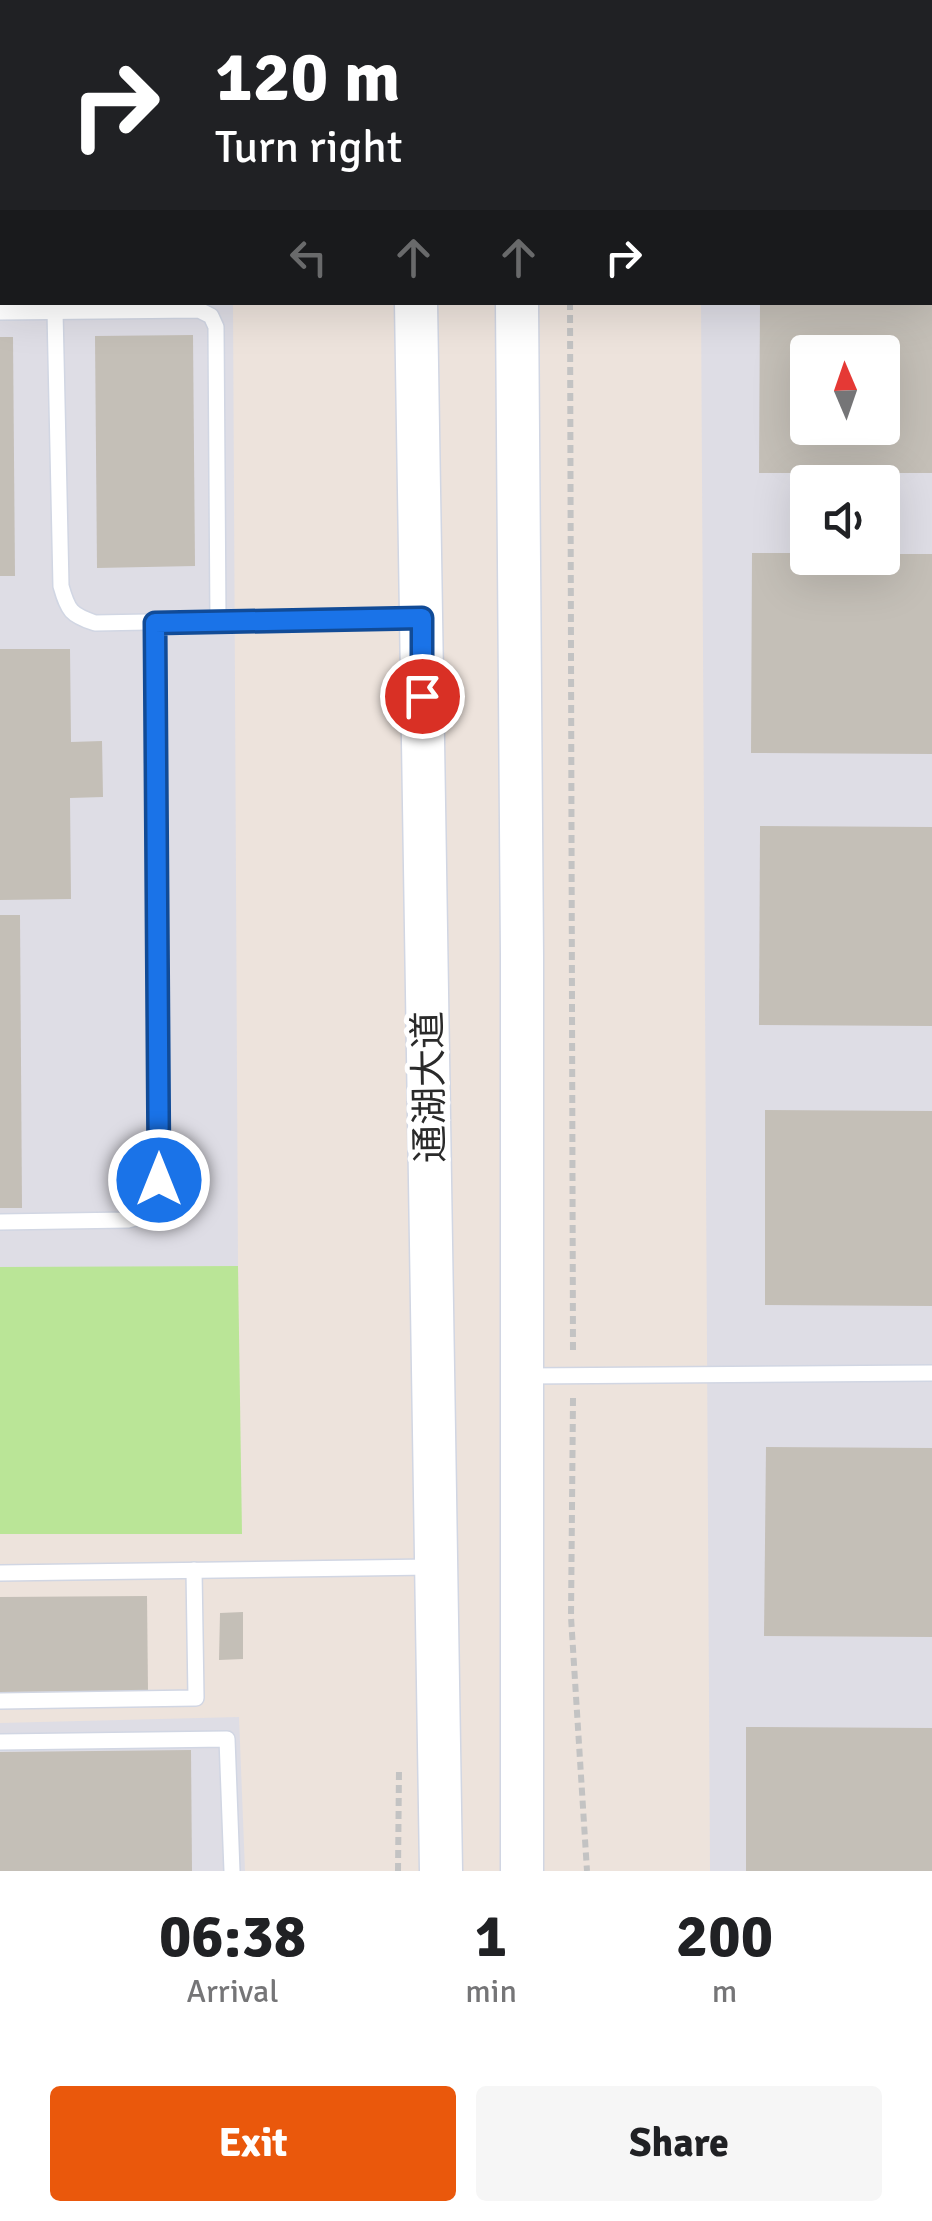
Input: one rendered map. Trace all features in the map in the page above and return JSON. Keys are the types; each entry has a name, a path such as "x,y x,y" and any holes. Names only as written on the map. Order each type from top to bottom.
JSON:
{"main road":[{"name":"通湖大道","path":"416,305 440,1871"},
{"path":"517,305 522,1871"}],"lane":[{"path":"0,312 199,310 211,316 216,327 218,622"},
{"path":"55,312 61,586 66,605 75,616 95,624 422,618"},
{"path":"0,1222 128,1220 147,1214 158,1198 155,623"},
{"path":"522,1376 932,1373"},
{"path":"0,1572 436,1567"},
{"path":"0,1701 196,1698 194,1570"},
{"path":"0,1742 227,1738 232,1871"}],"path":[{"path":"570,305 571,1618 587,1871"}],"shaded area":[{"path":"0,305 233,305 238,1266 0,1268"},
{"path":"701,305 932,305 932,1871 710,1871"},
{"path":"239,1717 245,1871 0,1871 0,1723"}],"green space":[{"path":"238,1266 242,1534 0,1534 0,1267"}],"building":[{"path":"760,305 932,305 932,473 900,473 900,465 790,465 790,473 759,473"},
{"path":"193,335 195,566 97,568 95,336"},
{"path":"0,337 13,337 15,576 0,576"},
{"path":"752,553 790,553 790,575 900,575 900,554 932,554 932,754 751,753"},
{"path":"0,649 70,649 71,742 102,741 103,797 70,798 71,899 0,900"},
{"path":"760,826 932,827 932,1026 759,1025"},
{"path":"0,915 20,915 22,1208 0,1208"},
{"path":"765,1110 932,1111 932,1306 765,1305"},
{"path":"766,1447 932,1448 932,1637 764,1636"},
{"path":"147,1596 148,1691 0,1692 0,1597"},
{"path":"243,1612 243,1659 219,1660 220,1613"},
{"path":"746,1727 932,1728 932,1871 746,1871"},
{"path":"191,1750 192,1871 0,1871 0,1752"}],"route":[{"path":"159,1180 155,623 422,618 422,696"}]}
